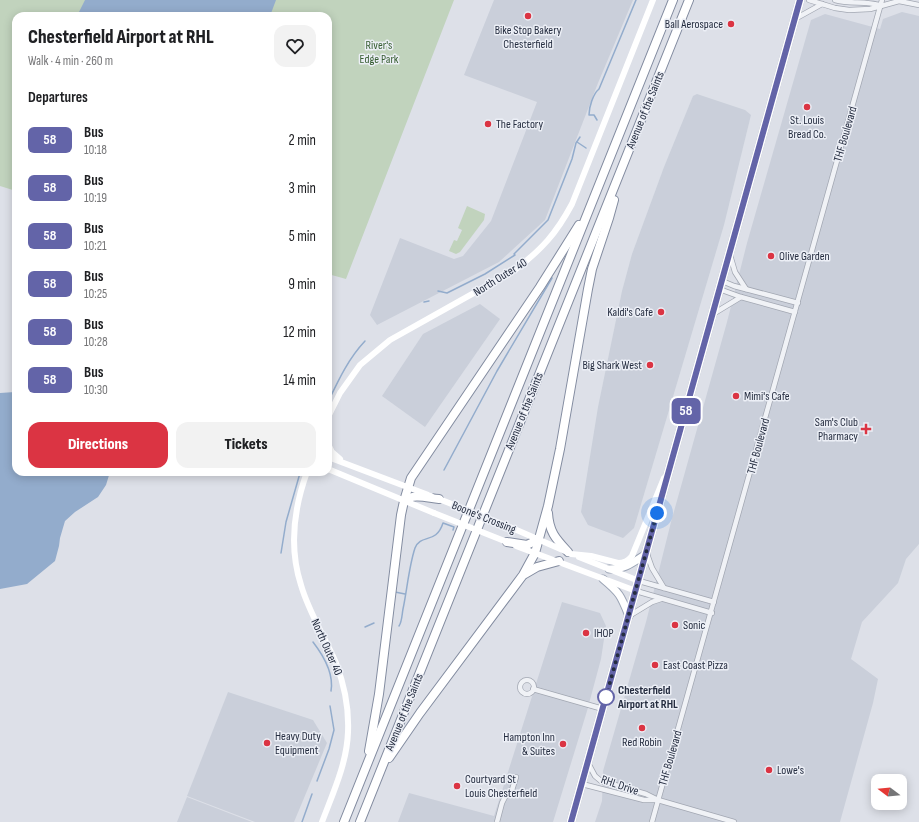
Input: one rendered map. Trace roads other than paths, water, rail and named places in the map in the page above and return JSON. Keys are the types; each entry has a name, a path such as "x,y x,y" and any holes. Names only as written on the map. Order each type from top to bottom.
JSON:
{"highway":[{"name":"Avenue of the Saints","path":"344,822 673,0"},
{"name":"Avenue of the Saints","path":"360,822 689,0"},
{"path":"382,766 523,575 535,553 548,506 592,269 609,218 620,173"},
{"path":"366,769 379,694 401,515 408,487 415,474 544,281 590,209"},
{"path":"404,500 410,496 439,499"},
{"path":"548,506 549,522 555,538 570,553"},
{"path":"507,542 527,545 539,539"},
{"path":"523,575 537,567 559,561"}],"main road":[{"path":"572,822 800,0"},
{"path":"609,569 620,569 628,566 646,554"},
{"path":"603,579 617,590 629,616"}],"street":[{"name":"North Outer 40","path":"332,409 340,393 360,365 390,340 515,270 534,256 549,240 561,224 572,204 653,0"},
{"path":"809,0 834,8 849,10 870,9 882,3"},
{"path":"835,0 853,3 882,3 899,1 919,5"},
{"name":"THF Boulevard","path":"652,822 882,3"},
{"path":"794,19 822,4"},
{"path":"729,255 734,272 746,289"},
{"path":"722,281 746,289 798,302"},
{"path":"719,289 741,297 795,312"},
{"path":"713,314 741,297"},
{"path":"332,450 336,456 348,464"},
{"name":"Boone's Crossing","path":"332,458 512,528 639,581"},
{"path":"570,553 591,556 618,563 628,560 632,556 672,460"},
{"name":"Boone's Crossing","path":"332,472 535,553 636,591"},
{"name":"North Outer 40","path":"306,476 298,502 295,521 295,554 297,571 310,609 336,664 345,699 348,732 346,753 322,822"},
{"path":"646,554 652,568 664,588"},
{"path":"639,581 714,602"},
{"path":"636,591 712,612"},
{"path":"629,616 652,602 661,599"},
{"path":"534,689 603,709"},
{"name":"RHL Drive","path":"588,763 595,776 601,781 646,794 658,800 734,822"},
{"path":"497,822 502,803 514,785 516,777"},
{"name":"RHL Drive","path":"582,784 644,800 658,800"}],"water":[{"path":"85,0 276,0 272,12 79,12"},
{"path":"12,392 12,476 109,476 106,485 98,497 75,512 65,521 55,561 27,584 0,589 0,393"}],"waterway":[{"path":"597,120 594,115 589,115 592,101 599,89 636,0"},
{"path":"438,291 447,293 485,274 515,255 514,254 548,220 572,159 576,143 580,137"},
{"path":"577,142 586,148"},
{"path":"444,470 497,371 552,278"},
{"path":"424,302 429,301"},
{"path":"332,394 348,363 365,341"},
{"path":"281,553 286,522 299,476"},
{"path":"399,626 415,548 421,541 437,534 443,523 454,527 453,530"},
{"path":"395,592 405,594"},
{"path":"365,627 374,623"},
{"path":"313,642 327,665 331,678 331,691"},
{"path":"317,781 329,749 334,730 330,706"},
{"path":"302,822 312,794"}],"place":[{"name":"Bike Stop Bakery Chesterfield","path":"528,16"},
{"name":"Ball Aerospace","path":"731,24"},
{"name":"St. Louis Bread Co.","path":"807,107"},
{"name":"The Factory","path":"488,124"},
{"name":"Olive Garden","path":"771,256"},
{"name":"Kaldi's Cafe","path":"661,312"},
{"name":"Big Shark West","path":"650,365"},
{"name":"Mimi's Cafe","path":"736,396"},
{"name":"Sam's Club Pharmacy","path":"866,429"},
{"name":"Sonic","path":"675,625"},
{"name":"IHOP","path":"586,633"},
{"name":"East Coast Pizza","path":"655,665"},
{"name":"Chesterfield Airport at RHL","path":"606,697"},
{"name":"Red Robin","path":"642,728"},
{"name":"Heavy Duty Equipment","path":"267,743"},
{"name":"Hampton Inn & Suites","path":"563,744"},
{"name":"Lowe's","path":"769,770"},
{"name":"Courtyard St Louis Chesterfield","path":"457,786"}],"park label":[{"name":"River's Edge Park","path":"379,52"}]}
